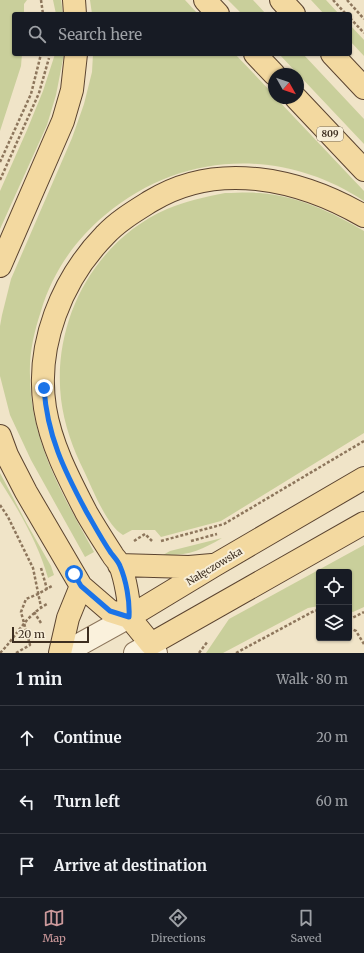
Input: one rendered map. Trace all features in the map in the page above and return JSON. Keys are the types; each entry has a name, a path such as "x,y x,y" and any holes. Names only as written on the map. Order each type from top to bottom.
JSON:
{"main road":[{"path":"74,0 75,12"},
{"path":"205,0 216,12"},
{"path":"281,0 292,12"},
{"path":"0,266 63,121 72,90 76,56"},
{"path":"257,56 268,68"},
{"path":"334,56 364,88"},
{"name":"809","path":"302,104 364,170"},
{"path":"364,216 314,192 268,181 242,177 220,178 196,182 174,190 153,200 130,214 107,233 79,265 65,289 55,313 48,338 44,364 45,407 50,431 58,454 87,513 120,565 129,599 129,617 147,650 364,523"},
{"path":"0,436 7,455 20,481 81,586 110,611 129,617"},
{"name":"Nałęczowska","path":"129,617 364,478"},
{"path":"120,565 189,567 215,565"},
{"path":"60,653 68,618 81,586"}],"street":[{"name":"Nałęczowska","path":"64,653 129,617"}],"path":[{"path":"41,0 43,12"},
{"path":"333,0 344,12"},
{"path":"347,0 364,19"},
{"path":"352,20 364,33"},
{"path":"0,162 31,94 40,56"},
{"path":"0,180 39,93 49,56"},
{"path":"156,544 163,540 224,524 364,442"},
{"path":"0,505 8,517 33,568 41,607"},
{"path":"187,542 219,534"},
{"path":"16,653 30,645 21,612 26,599"},
{"path":"236,653 316,611"},
{"path":"0,653 24,622 34,612"},
{"path":"352,618 364,612"},
{"path":"352,629 356,631 364,644"}],"green space":[{"path":"0,0 27,0 24,4 24,12 12,12 12,56 22,56 21,66 0,131"},
{"path":"53,0 61,0 63,12 56,12"},
{"path":"90,0 185,0 196,12 92,12"},
{"path":"228,0 253,0 264,12 240,12"},
{"path":"311,0 326,0 337,12 322,12"},
{"path":"352,27 364,40 364,56 352,43"},
{"path":"54,56 64,56 56,95 47,125 0,229 0,191 43,91"},
{"path":"93,56 237,56 268,89 268,104 282,104 364,191 364,201 332,183 300,171 266,165 232,164 199,168 166,178 135,194 105,215 74,246 51,283 46,297 32,343 30,376 36,424 51,468 60,489 94,552 85,557 31,460 10,415 0,376 0,326 11,279 72,138 84,104 92,72"},
{"path":"281,56 305,56 364,119 364,144 304,80 304,68 292,68"},
{"path":"225,193 260,193 301,201 327,211 364,231 364,433 221,521 161,537 155,530 132,530 123,535 111,524 96,496 76,454 64,418 61,399 60,370 64,341 71,313 83,287 99,263 118,241 141,223 174,206"},
{"path":"0,473 51,566 54,575 48,578 28,528 0,481"},
{"path":"222,538 208,546 194,551 163,555 170,551"},
{"path":"364,545 364,607 352,612 352,569 320,569"},
{"path":"316,571 316,607 308,608 223,653 206,653 229,619"}],"route":[{"path":"44,388 45,407 50,431 58,454 87,513 111,554 120,565 129,599 129,617 110,611 81,586 74,574"}]}
